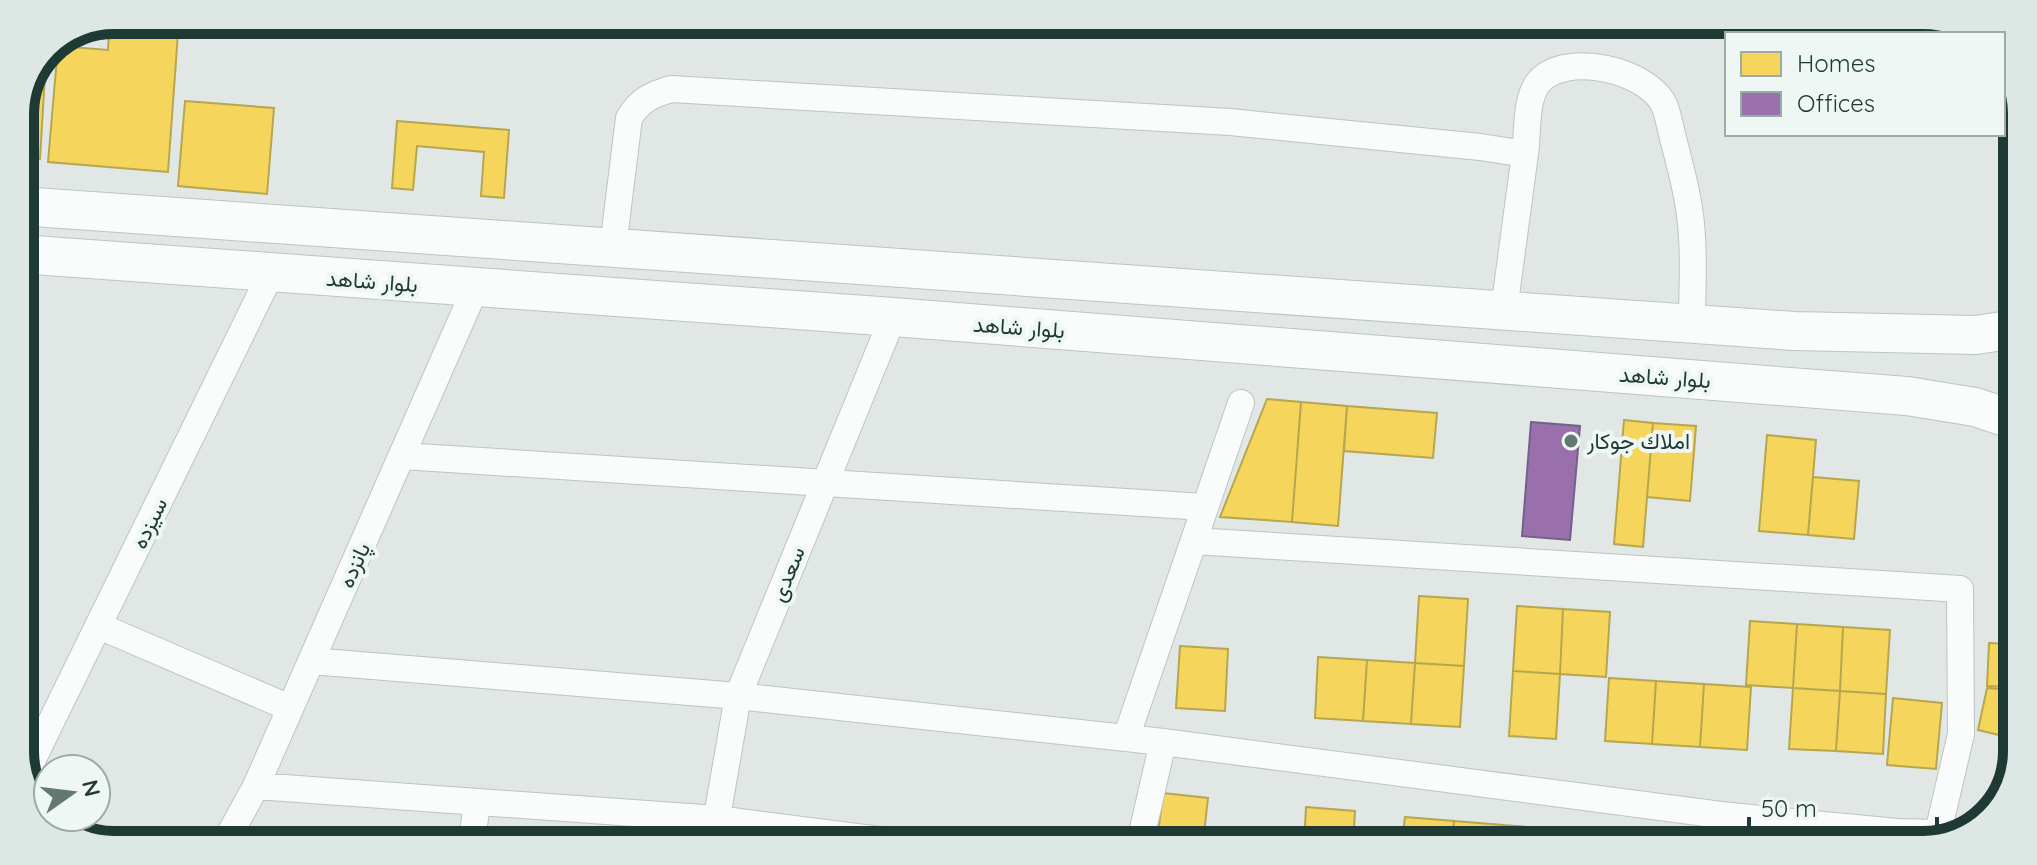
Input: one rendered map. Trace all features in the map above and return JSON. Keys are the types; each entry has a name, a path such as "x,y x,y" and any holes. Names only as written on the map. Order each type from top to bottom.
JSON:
{"main road":[{"path":"34,207 1794,331 1962,335 2003,330"},
{"path":"355,280 358,229"},
{"name":"بلوار شاهد","path":"34,255 893,317 1907,396 1975,407 2003,416"},
{"path":"1790,387 1799,360 1794,331"}],"street":[{"path":"1504,310 1530,104 1536,85 1548,73 1567,68 1610,68 1648,85 1664,104 1682,173 1692,236 1692,324"},
{"path":"613,247 629,118 638,103 653,94 671,89 1230,122 1525,154"},
{"name":"سیزده","path":"34,757 271,273"},
{"name":"پانزده","path":"231,831 256,786 475,289"},
{"name":"سعدی","path":"715,830 738,696 893,317"},
{"path":"1126,738 1241,403"},
{"path":"402,456 1205,507"},
{"path":"1194,541 1960,589 1961,734 1938,829"},
{"path":"99,626 290,708"},
{"path":"311,661 738,696 1163,742 1721,815 1887,831"},
{"path":"1143,831 1163,742"},
{"path":"256,786 477,804 715,830"},
{"path":"473,831 477,804"},
{"path":"1719,831 1721,815"}],"building: Homes":[{"path":"178,34 168,172 48,162 57,58 71,47 108,50 109,35"},
{"path":"44,75 45,75 40,159 34,158 34,108"},
{"path":"185,101 274,108 267,194 178,186"},
{"path":"397,121 509,130 504,198 481,196 484,152 417,146 413,190 392,188"},
{"path":"1267,399 1301,402 1292,522 1220,517"},
{"path":"1301,402 1347,406 1338,526 1292,522"},
{"path":"1347,406 1437,413 1433,458 1344,451"},
{"path":"1624,420 1653,423 1643,547 1614,544"},
{"path":"1653,423 1696,426 1690,501 1647,497"},
{"path":"1767,435 1816,440 1808,535 1759,531"},
{"path":"1813,477 1859,481 1854,539 1808,535"},
{"path":"1419,596 1468,599 1464,666 1415,663"},
{"path":"1517,606 1563,609 1560,674 1513,671"},
{"path":"1563,609 1610,612 1606,677 1560,674"},
{"path":"1750,621 1797,624 1793,688 1746,685"},
{"path":"1797,624 1843,627 1840,691 1793,688"},
{"path":"1843,627 1890,630 1886,694 1840,691"},
{"path":"1989,643 2003,644 2003,687 1987,686"},
{"path":"1180,646 1228,649 1225,711 1176,708"},
{"path":"1318,657 1367,660 1363,721 1315,718"},
{"path":"1367,660 1415,663 1411,724 1363,721"},
{"path":"1415,663 1464,666 1460,727 1411,724"},
{"path":"1513,671 1560,674 1556,739 1509,736"},
{"path":"1609,678 1656,681 1652,744 1605,741"},
{"path":"1656,681 1704,684 1700,747 1652,744"},
{"path":"1704,684 1751,687 1747,750 1700,747"},
{"path":"1793,688 1840,691 1836,751 1789,749"},
{"path":"1987,688 2003,689 2003,736 1978,730"},
{"path":"1840,691 1886,694 1883,754 1836,751"},
{"path":"1893,698 1942,703 1936,769 1887,765"},
{"path":"1163,793 1208,798 1204,831 1158,831"},
{"path":"1306,807 1355,811 1354,831 1305,831"},
{"path":"1405,817 1454,821 1453,831 1403,831"},
{"path":"1454,821 1503,825 1503,831 1453,831"},
{"path":"1503,825 1552,829 1552,831 1503,831"}],"building: Offices":[{"path":"1531,422 1580,426 1570,540 1522,536"}],"place":[{"name":"املاك جوكار","path":"1571,441"}]}
